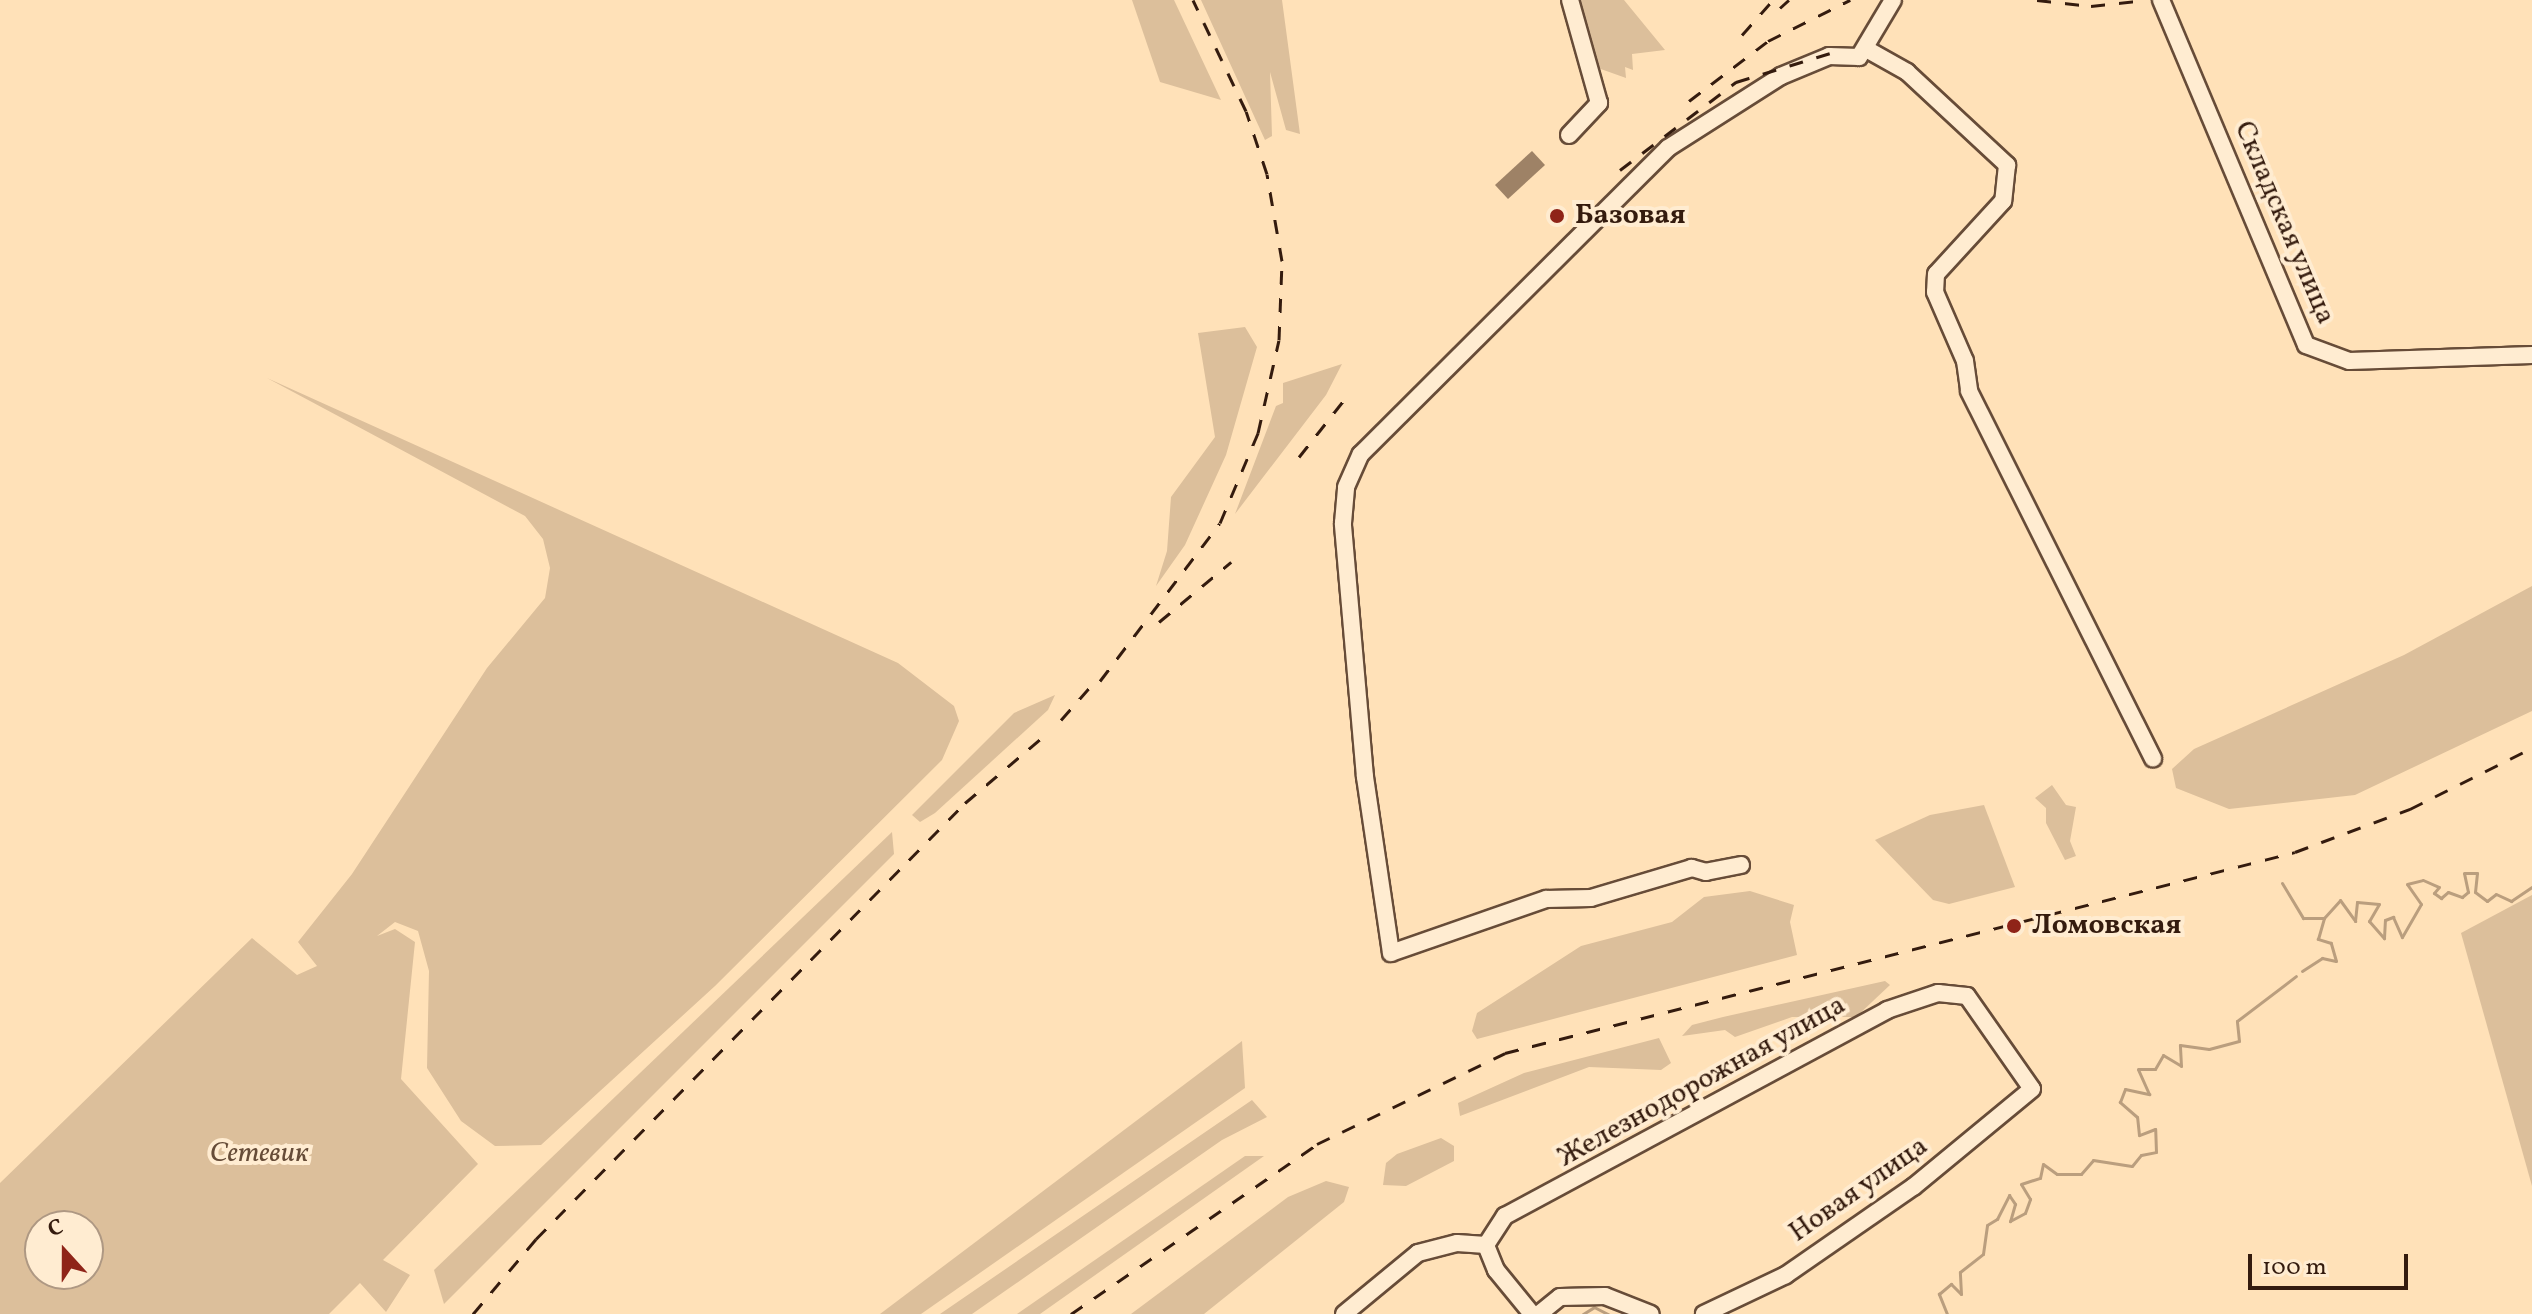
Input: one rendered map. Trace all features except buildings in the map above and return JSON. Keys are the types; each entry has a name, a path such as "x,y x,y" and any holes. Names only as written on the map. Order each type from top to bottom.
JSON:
{"street":[{"path":"1569,135 1599,103 1570,0"},
{"path":"1741,865 1706,872 1692,868 1591,898 1546,899 1391,953 1365,777 1343,523 1353,465 1555,254 1689,130 1809,64 1859,57 1868,50 1893,0"},
{"name":"Складская улица","path":"2161,0 2306,345 2349,361 2532,355"},
{"path":"1868,50 1907,72 2007,165 2003,201 1936,274 1935,292 1965,361 1975,404 2153,758"},
{"name":"Железнодорожная улица","path":"1486,1245 1495,1224 1887,1010 1938,993 1967,996 2032,1089"},
{"name":"Новая улица","path":"1704,1314 1786,1275 1913,1187 2032,1089"},
{"path":"1344,1314 1418,1253 1434,1246 1486,1245 1496,1270 1532,1314"},
{"path":"1539,1314 1560,1297 1605,1296 1651,1314"}],"green space":[{"path":"1132,0 1174,0 1221,100 1160,82"},
{"path":"1201,0 1282,0 1300,134 1286,130 1270,72 1272,136 1265,140"},
{"path":"1577,0 1624,0 1665,50 1632,54 1633,70 1625,67 1626,78 1598,68"},
{"path":"1245,327 1257,347 1226,455 1185,545 1156,586 1167,551 1171,497 1215,437 1198,333"},
{"path":"1342,364 1326,395 1235,514 1276,406 1283,403 1283,383"},
{"name":"Сетевик","path":"267,378 898,663 954,706 959,721 942,760 715,986 541,1145 495,1146 461,1121 427,1068 429,971 418,931 395,922 377,936 395,929 415,942 401,1079 478,1164 383,1260 410,1275 386,1312 360,1283 329,1314 0,1314 0,1183 252,938 297,975 317,966 298,942 352,874 487,668 545,598 550,568 543,539 525,516"},
{"path":"2532,586 2532,711 2355,795 2229,809 2176,788 2172,769 2194,749 2404,655"},
{"path":"1055,695 1048,710 935,813 920,822 912,815 1014,713"},
{"path":"2052,785 2066,805 2076,807 2070,841 2076,856 2065,860 2046,823 2046,808 2035,798"},
{"path":"1984,805 2015,887 1949,904 1933,900 1875,840 1930,815"},
{"path":"892,832 894,854 444,1304 434,1270"},
{"path":"1750,891 1794,905 1790,922 1797,955 1477,1039 1472,1031 1477,1013 1581,946 1672,922 1704,897"},
{"path":"2532,895 2532,1186 2461,933"},
{"path":"1885,981 1890,985 1856,1017 1792,1017 1735,1037 1725,1030 1682,1036 1692,1025"},
{"path":"1659,1038 1671,1063 1661,1070 1589,1067 1460,1116 1458,1103 1524,1073"},
{"path":"1242,1041 1245,1088 921,1314 880,1314"},
{"path":"1252,1100 1267,1117 1222,1140 972,1314 940,1314"},
{"path":"1441,1138 1454,1146 1454,1161 1406,1186 1383,1185 1386,1163 1397,1154"},
{"path":"1245,1156 1264,1156 1040,1314 1017,1314"},
{"path":"1326,1181 1349,1187 1344,1202 1204,1314 1131,1314 1288,1197"}],"waterway":[{"path":"2302,971 2322,958 2336,961 2331,943 2318,939 2324,918 2340,900 2355,921 2357,902 2379,904 2369,921 2384,938 2385,920 2393,917 2402,937 2421,904 2407,884 2423,880 2439,887 2434,893 2441,898 2448,892 2462,897 2468,892 2464,873 2477,873 2475,892 2487,901 2496,894 2511,901 2532,887"},
{"path":"2282,883 2303,918 2324,918"},
{"path":"1947,1314 1939,1294 1951,1284 1961,1294 1960,1272 1983,1254 1987,1225 1997,1219 2009,1195 2015,1204 2010,1221 2025,1213 2030,1199 2021,1184 2040,1178 2043,1164 2057,1174 2081,1174 2093,1160 2132,1166 2141,1155 2156,1152 2155,1129 2139,1135 2137,1117 2120,1102 2125,1089 2149,1094 2138,1069 2155,1069 2163,1055 2181,1066 2180,1045 2209,1049 2239,1041 2237,1021 2296,976"},
{"path":"1583,1314 1594,1307 1608,1314"}],"railway":[{"path":"1100,681 1220,523 1258,433 1279,340 1282,261 1267,174 1246,111 1193,0"},
{"path":"1742,35 1773,0"},
{"path":"1780,8 1789,0"},
{"path":"1689,101 1768,41 1850,0"},
{"path":"2037,0 2091,6 2146,0"},
{"path":"1620,170 1736,82 1840,50"},
{"path":"1299,457 1348,395"},
{"path":"1159,622 1231,562"},
{"path":"1061,720 1097,679"},
{"path":"473,1314 536,1239 965,803 1050,731"},
{"path":"1071,1314 1317,1144 1505,1053 2295,852 2410,809 2532,748"}],"place":[{"name":"Базовая","path":"1557,216"},
{"name":"Ломовская","path":"2014,926"}]}
